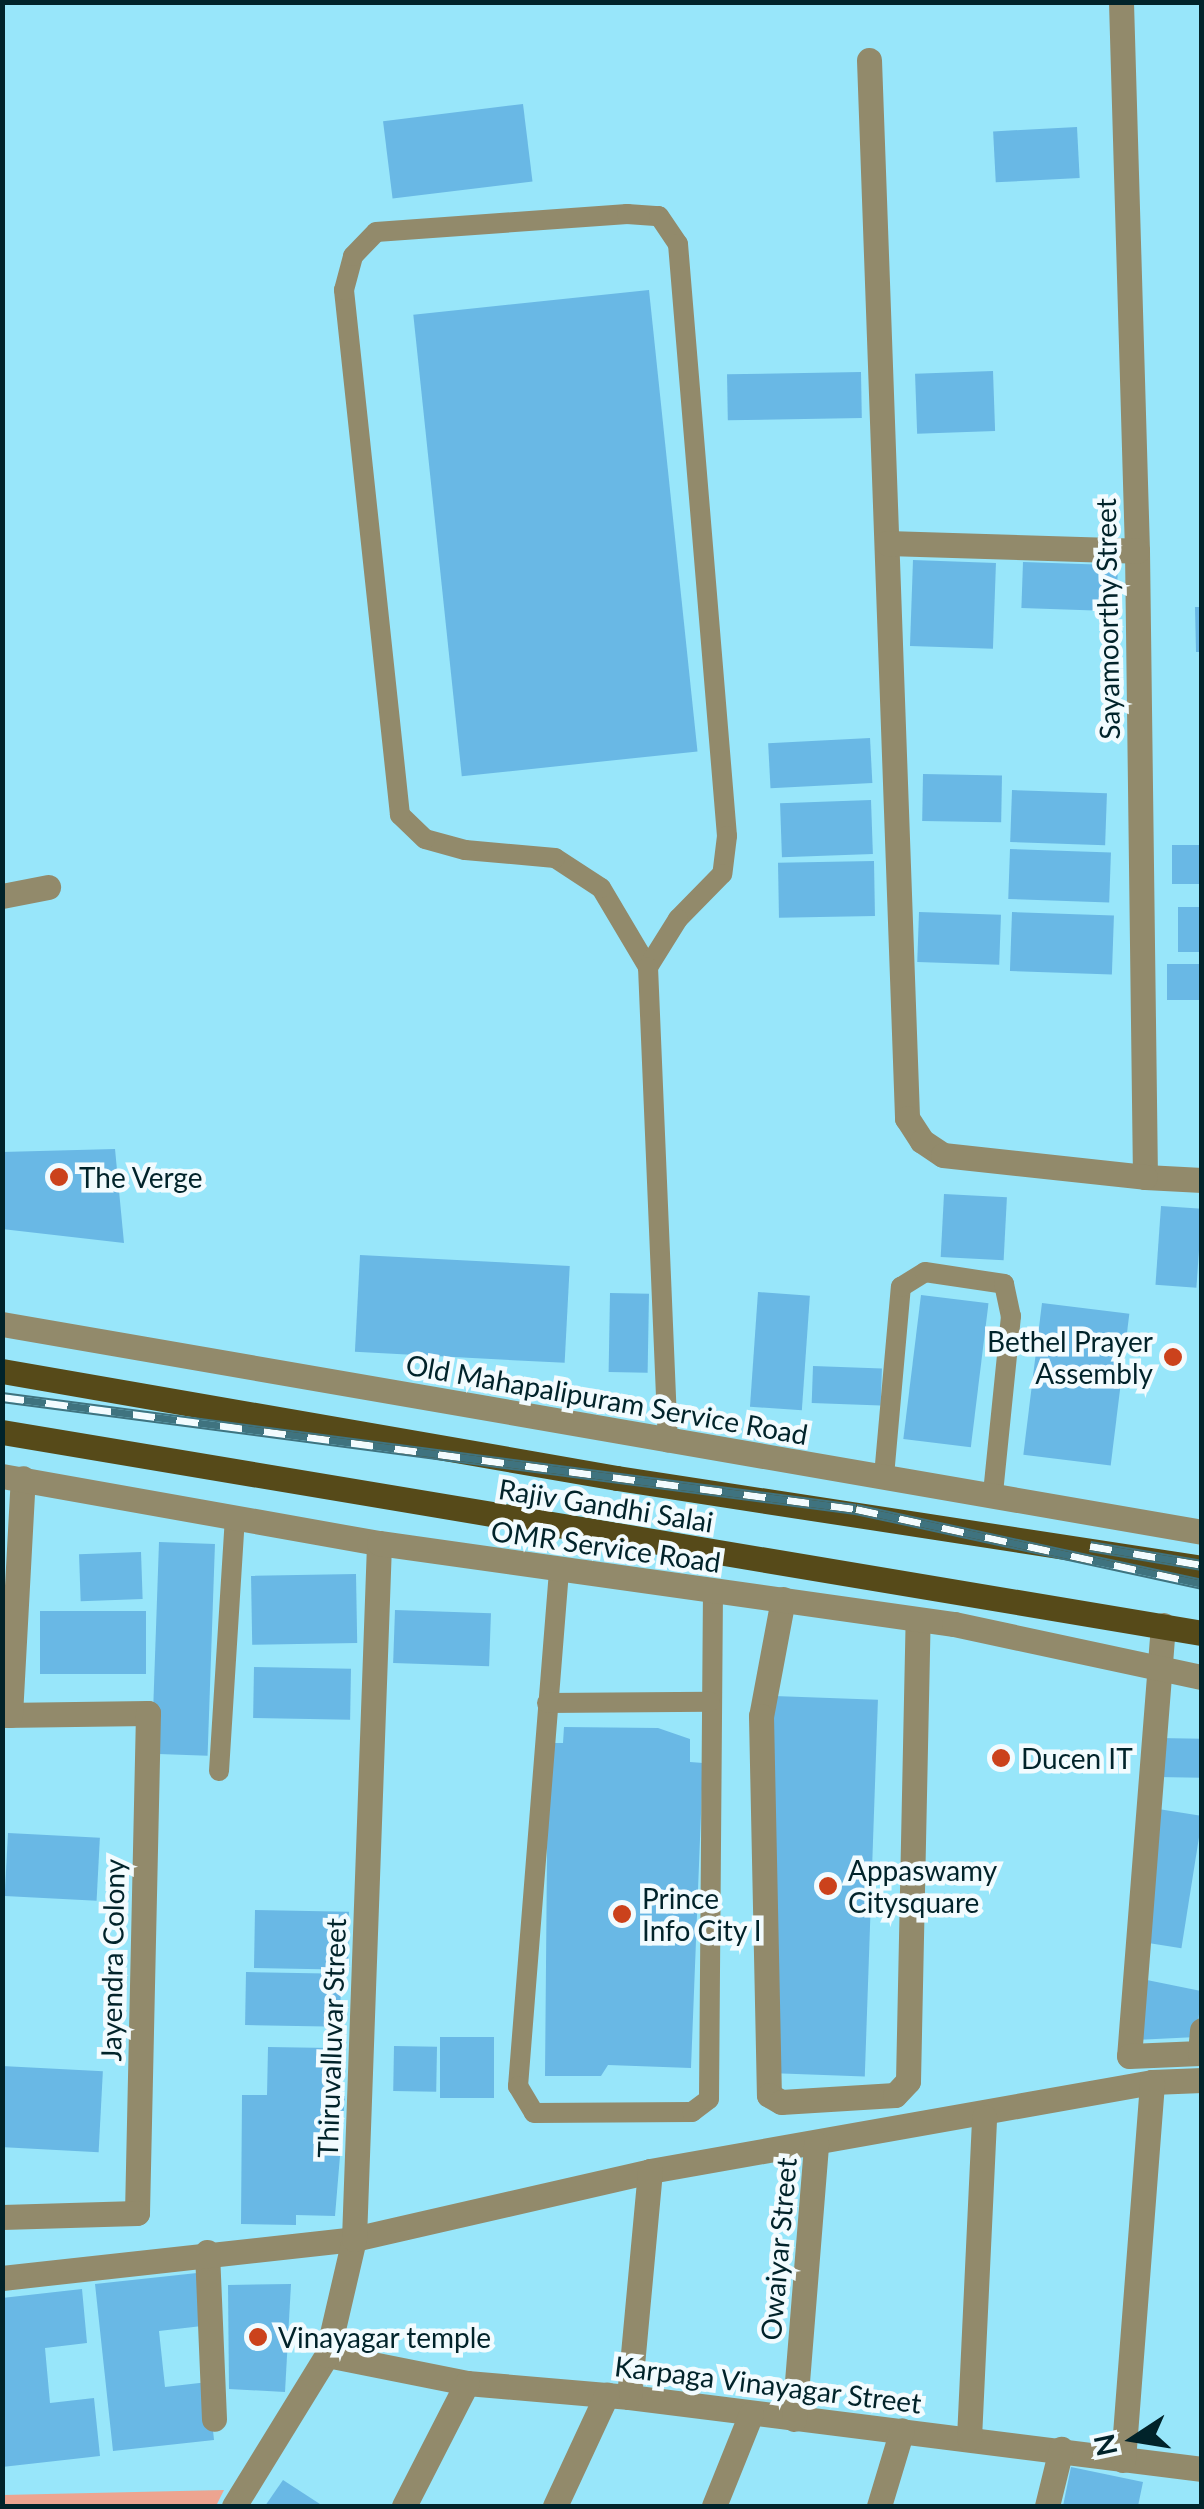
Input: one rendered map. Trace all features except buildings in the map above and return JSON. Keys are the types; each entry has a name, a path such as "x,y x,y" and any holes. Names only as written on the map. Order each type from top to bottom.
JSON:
{"main road":[{"name":"Rajiv Gandhi Salai","path":"2,1372 617,1478 1202,1568"},
{"name":"Rajiv Gandhi Salai","path":"2,1432 1202,1633"}],"street":[{"name":"Sayamoorthy Street","path":"1121,2 1137,551 1144,1178"},
{"path":"869,60 907,1118 922,1141 943,1154 1144,1178 1202,1180"},
{"path":"886,543 1137,551"},
{"path":"2,896 48,887"},
{"name":"Old Mahapalipuram Service Road","path":"2,1324 668,1443 993,1494 1202,1532"},
{"name":"OMR Service Road","path":"13,1477 379,1543 918,1620 1202,1677"},
{"name":"Jayendra Colony","path":"2,2218 137,2213 148,1713 6,1715 13,1477"},
{"name":"Thiruvalluvar Street","path":"234,2506 327,2356 354,2239 379,1543"},
{"path":"783,1599 761,1716 770,2095 782,2102 894,2094 908,2082 918,1620"},
{"path":"1163,1625 1155,1666 1128,2056 1200,2053 1202,2030"},
{"path":"2,2278 207,2252 354,2239 650,2171 984,2117 1152,2082 1202,2080"},
{"path":"1124,2460 1152,2082"},
{"path":"969,2438 984,2117"},
{"name":"Owaiyar Street","path":"794,2419 816,2144"},
{"path":"555,2506 618,2396 650,2171"},
{"path":"207,2252 214,2418"},
{"name":"Karpaga Vinayagar Street","path":"327,2356 467,2383 618,2396 1202,2469"},
{"path":"404,2506 467,2383"},
{"path":"714,2506 751,2414"},
{"path":"879,2506 902,2430"},
{"path":"1047,2506 1061,2449"}],"lane":[{"path":"648,967 678,919 722,874 727,836 678,244 659,216 627,214 376,232 354,256 344,290 400,814 425,838 465,850 555,858 601,888 648,967 668,1443"},
{"path":"884,1476 901,1288 925,1272 1004,1284 1011,1316 993,1494"},
{"path":"219,1772 235,1517"},
{"path":"559,1571 546,1704 520,2099 534,2112 702,2109 713,2085 713,1591"},
{"path":"546,1704 710,1702"}],"shaded area":[{"path":"224,2490 216,2506 3,2506 3,2495"}],"railway":[{"path":"2,1397 856,1509 1202,1584"},
{"path":"1090,1546 1202,1565"}],"place":[{"name":"The Verge","path":"59,1177"},
{"name":"Bethel Prayer Assembly","path":"1173,1357"},
{"name":"Ducen IT","path":"1001,1758"},
{"name":"Appaswamy Citysquare","path":"828,1886"},
{"name":"Prince Info City I","path":"622,1914"},
{"name":"Vinayagar temple","path":"258,2337"}]}
